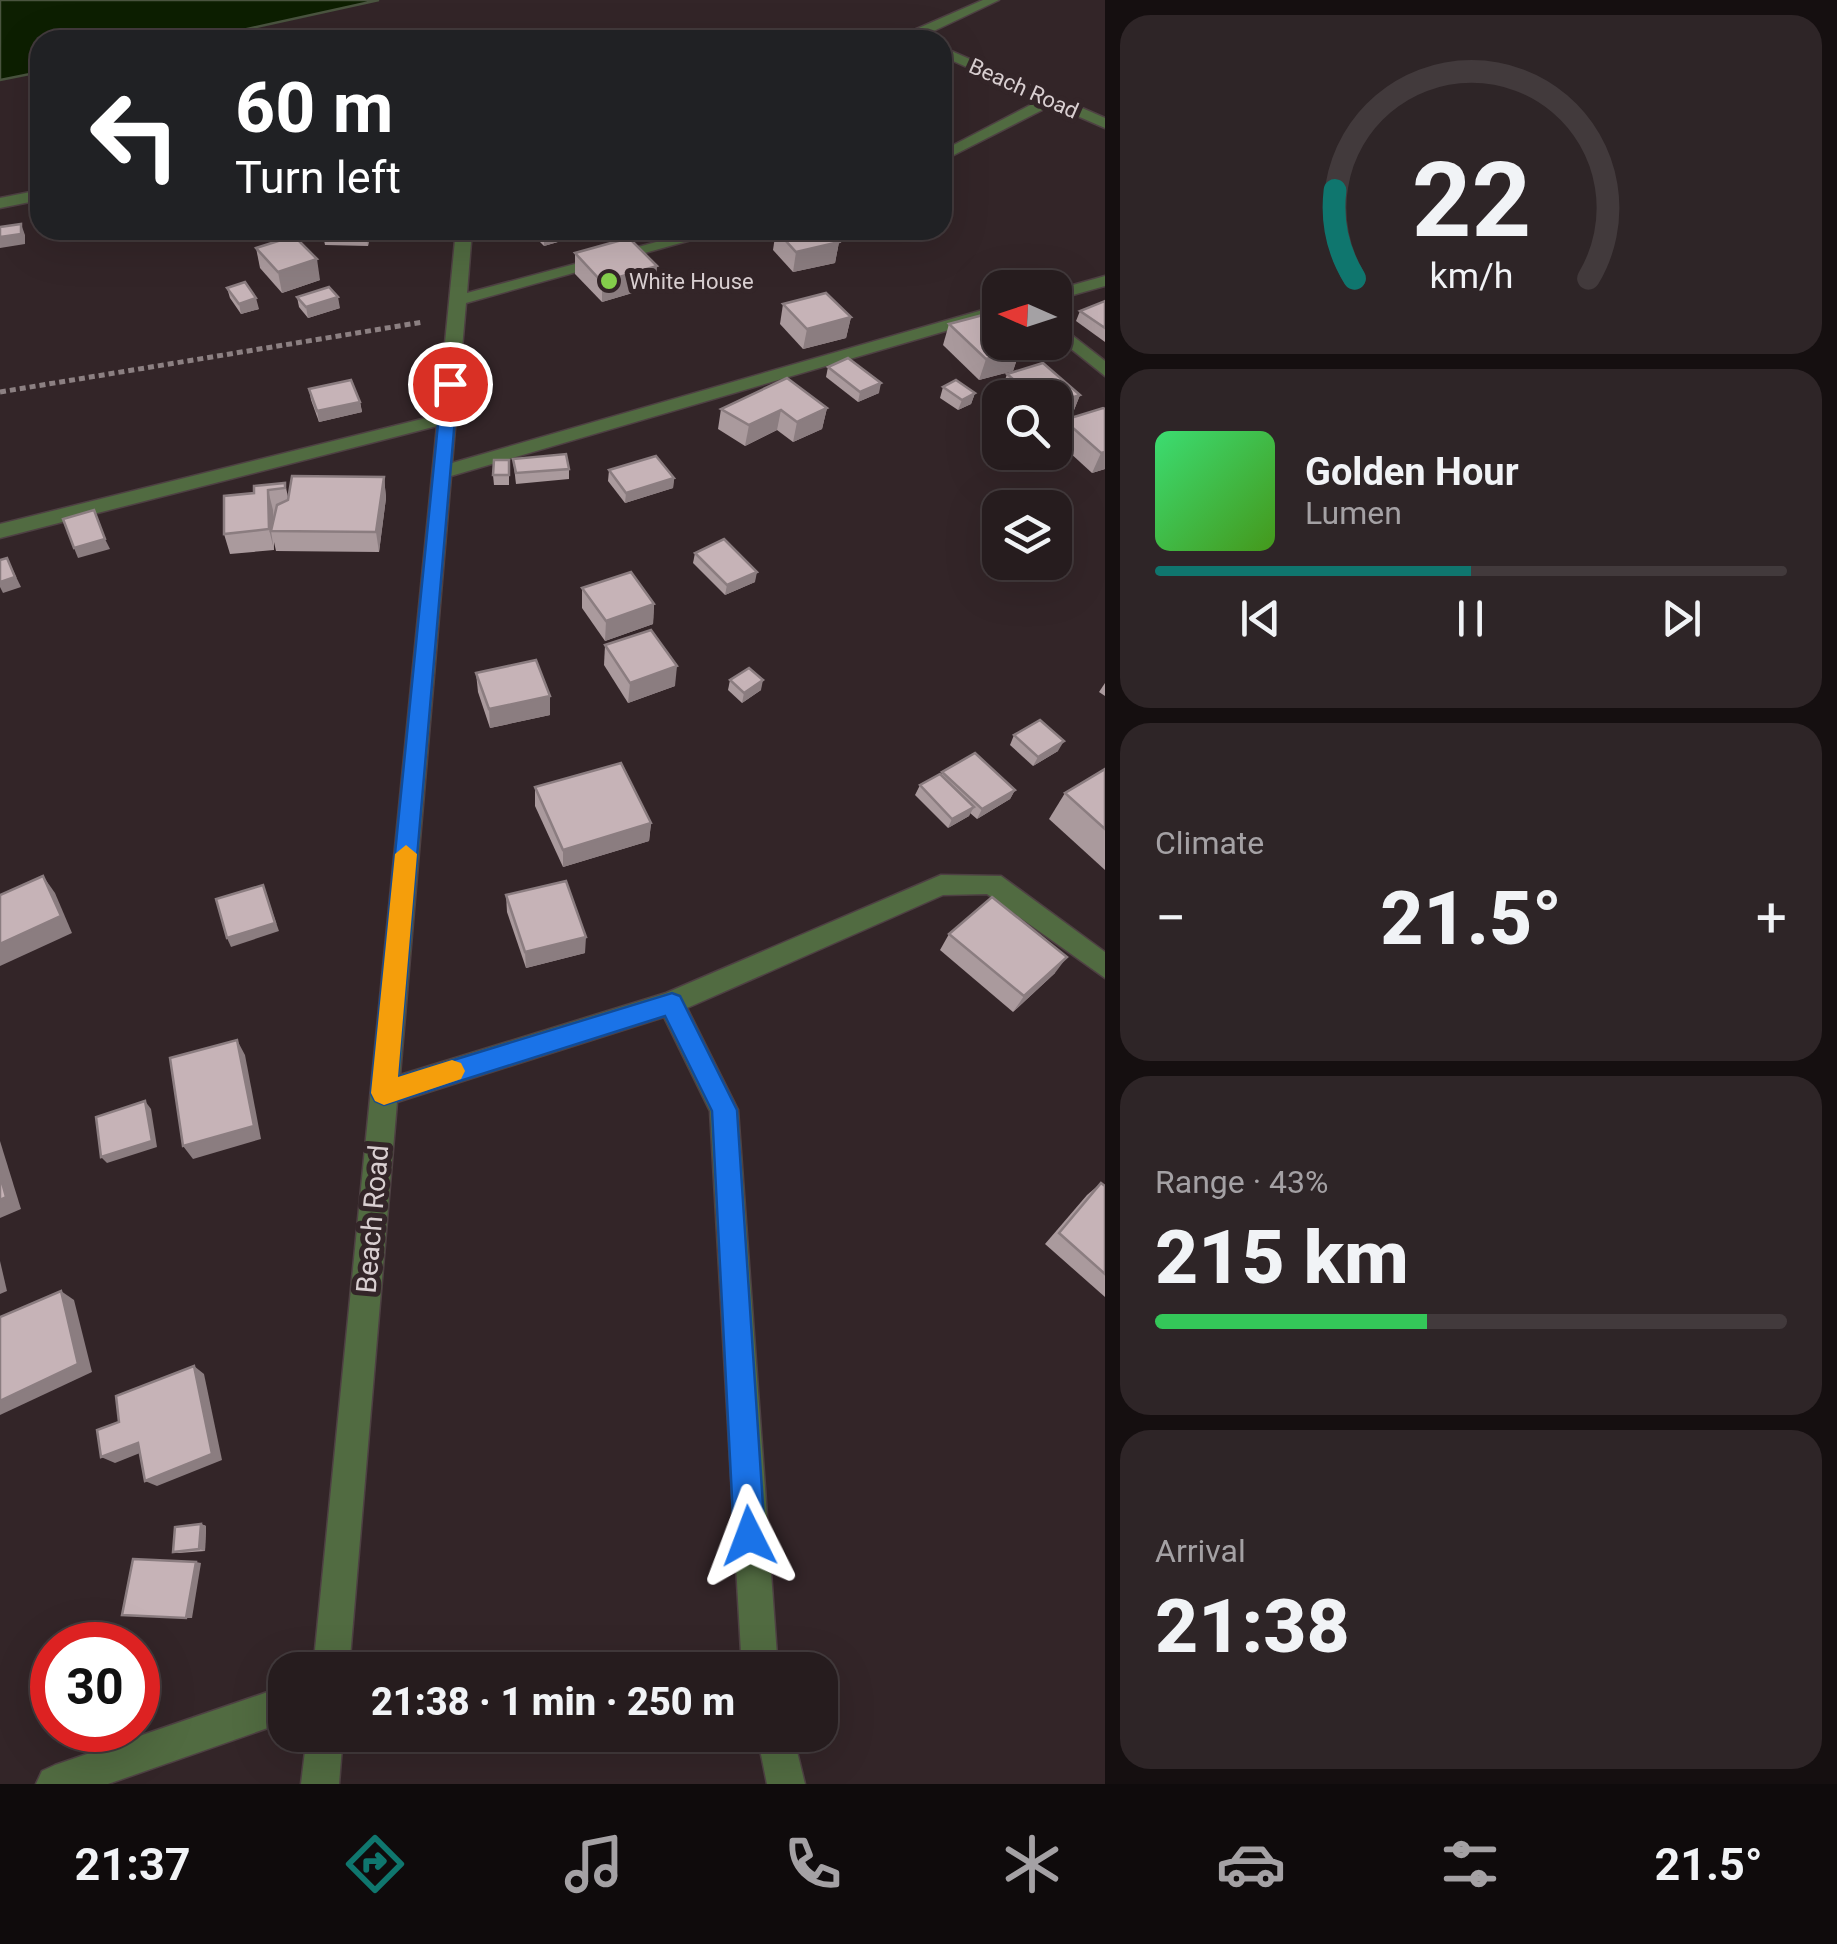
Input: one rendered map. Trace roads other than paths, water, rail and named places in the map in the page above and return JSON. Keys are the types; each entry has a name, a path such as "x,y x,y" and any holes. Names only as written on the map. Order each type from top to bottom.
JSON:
{"street":[{"path":"931,30 993,0"},
{"name":"Beach Road","path":"952,56 1104,124"},
{"path":"952,152 1050,100"},
{"path":"0,204 30,197"},
{"name":"Beach Road","path":"333,1652 463,240"},
{"path":"457,308 685,240"},
{"path":"1072,289 1104,280"},
{"path":"441,473 982,315"},
{"path":"1072,342 1104,371"},
{"path":"0,531 447,418"},
{"path":"384,1093 672,1004 940,885 992,883 1104,967"},
{"path":"672,1004 724,1110 759,1652"},
{"path":"55,1784 268,1710"},
{"path":"320,1784 323,1752"},
{"path":"779,1752 786,1784"}],"place":[{"name":"White House","path":"609,281"}]}
